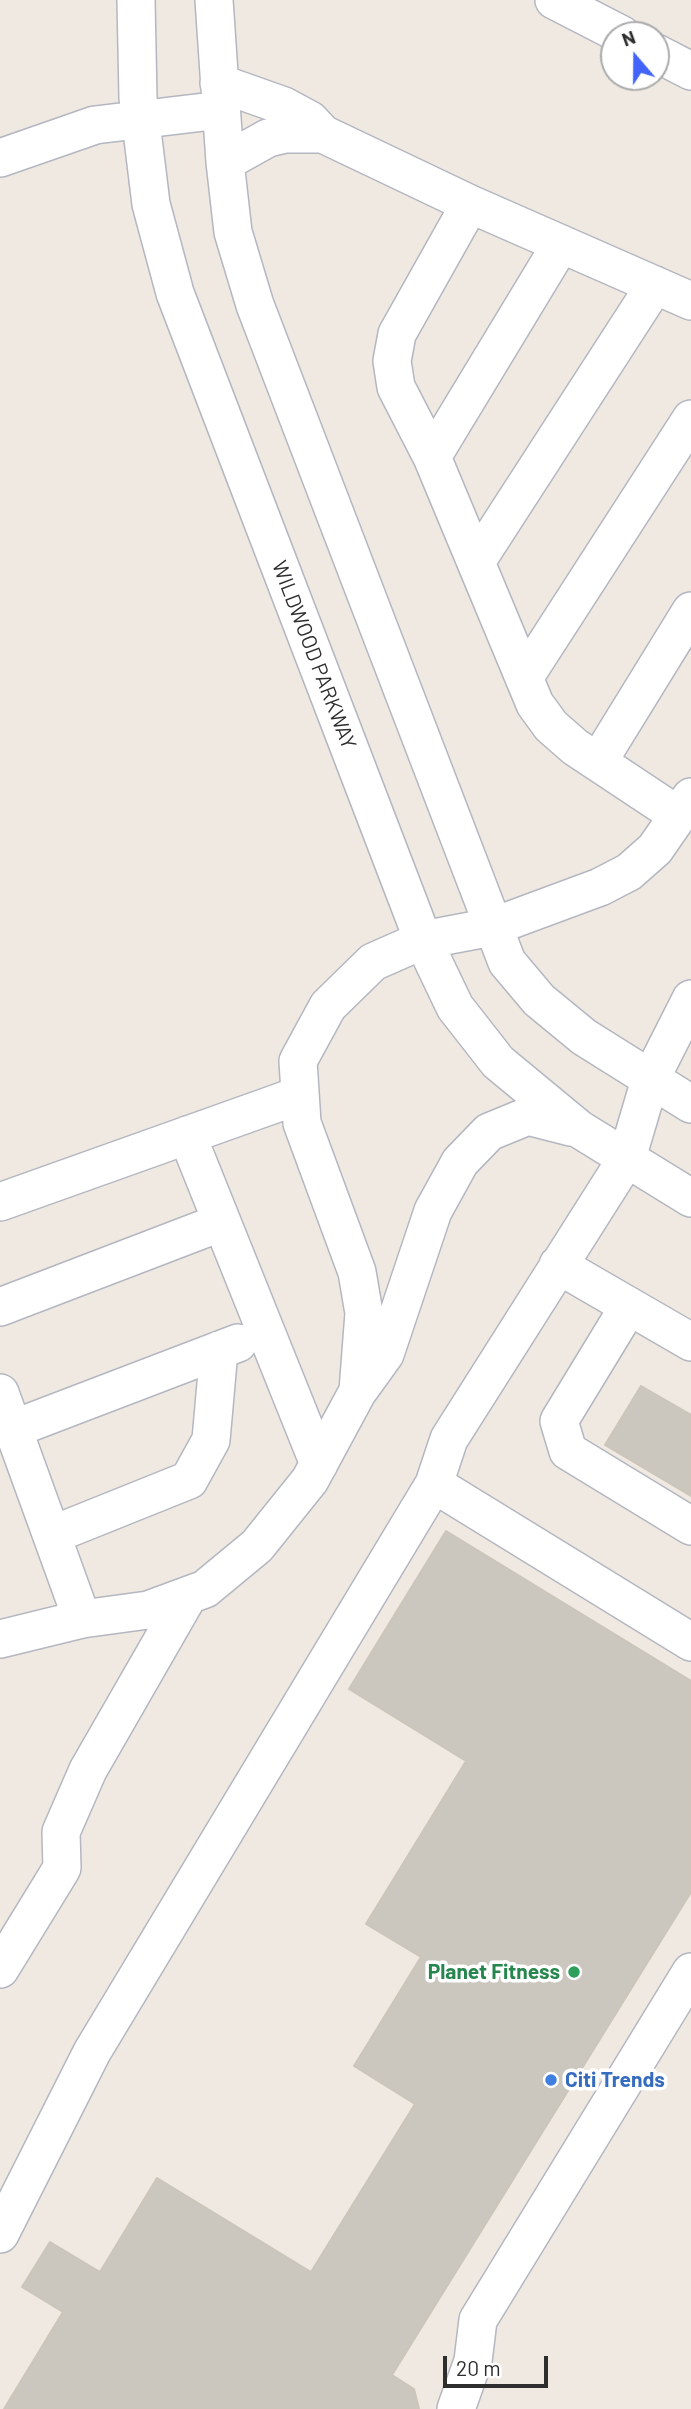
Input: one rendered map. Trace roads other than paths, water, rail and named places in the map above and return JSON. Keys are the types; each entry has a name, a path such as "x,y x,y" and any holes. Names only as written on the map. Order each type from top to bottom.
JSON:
{"street":[{"name":"WILDWOOD PARKWAY","path":"136,0 140,118 151,204 175,293 423,940 455,1007 498,1062 579,1129 691,1198"},
{"path":"214,0 225,162 233,232 255,305 507,962 539,1000 584,1037 691,1104"},
{"path":"572,4 600,21"},
{"path":"670,60 691,71"},
{"path":"0,158 95,125 140,118 220,97 284,106 310,120 323,134 470,204 691,301"},
{"path":"225,162 268,138 285,134 323,134"},
{"path":"358,1391 364,1313 357,1272 302,1124 298,1061 328,1006 373,962 423,940 492,927 600,887 629,873 656,849 685,807 598,762 551,726 535,704 432,457 396,387 392,361 397,334 470,204"},
{"path":"432,457 561,244"},
{"path":"476,562 655,285"},
{"path":"524,678 691,419"},
{"path":"598,762 691,611"},
{"path":"0,2234 92,2052 434,1484 449,1439 627,1158 650,1080 691,999"},
{"path":"0,1202 300,1095"},
{"path":"0,1639 82,1619 148,1611 205,1589 257,1546 310,1480 358,1391 385,1354 433,1211 460,1162 489,1132 528,1116 579,1129"},
{"path":"187,1135 319,1464"},
{"path":"0,1307 222,1222"},
{"path":"558,1265 691,1342"},
{"path":"629,1306 559,1421 568,1451 691,1526"},
{"path":"13,1429 266,1332"},
{"path":"52,1535 189,1480 211,1440 219,1350"},
{"path":"0,1393 82,1619"},
{"path":"434,1484 691,1643"},
{"path":"0,1969 62,1868 61,1832 88,1770 188,1595"},
{"path":"456,2409 473,2361 478,2320 691,1972"}],"place":[{"name":"Planet Fitness","path":"574,1972"},
{"name":"Citi Trends","path":"551,2080"}]}
